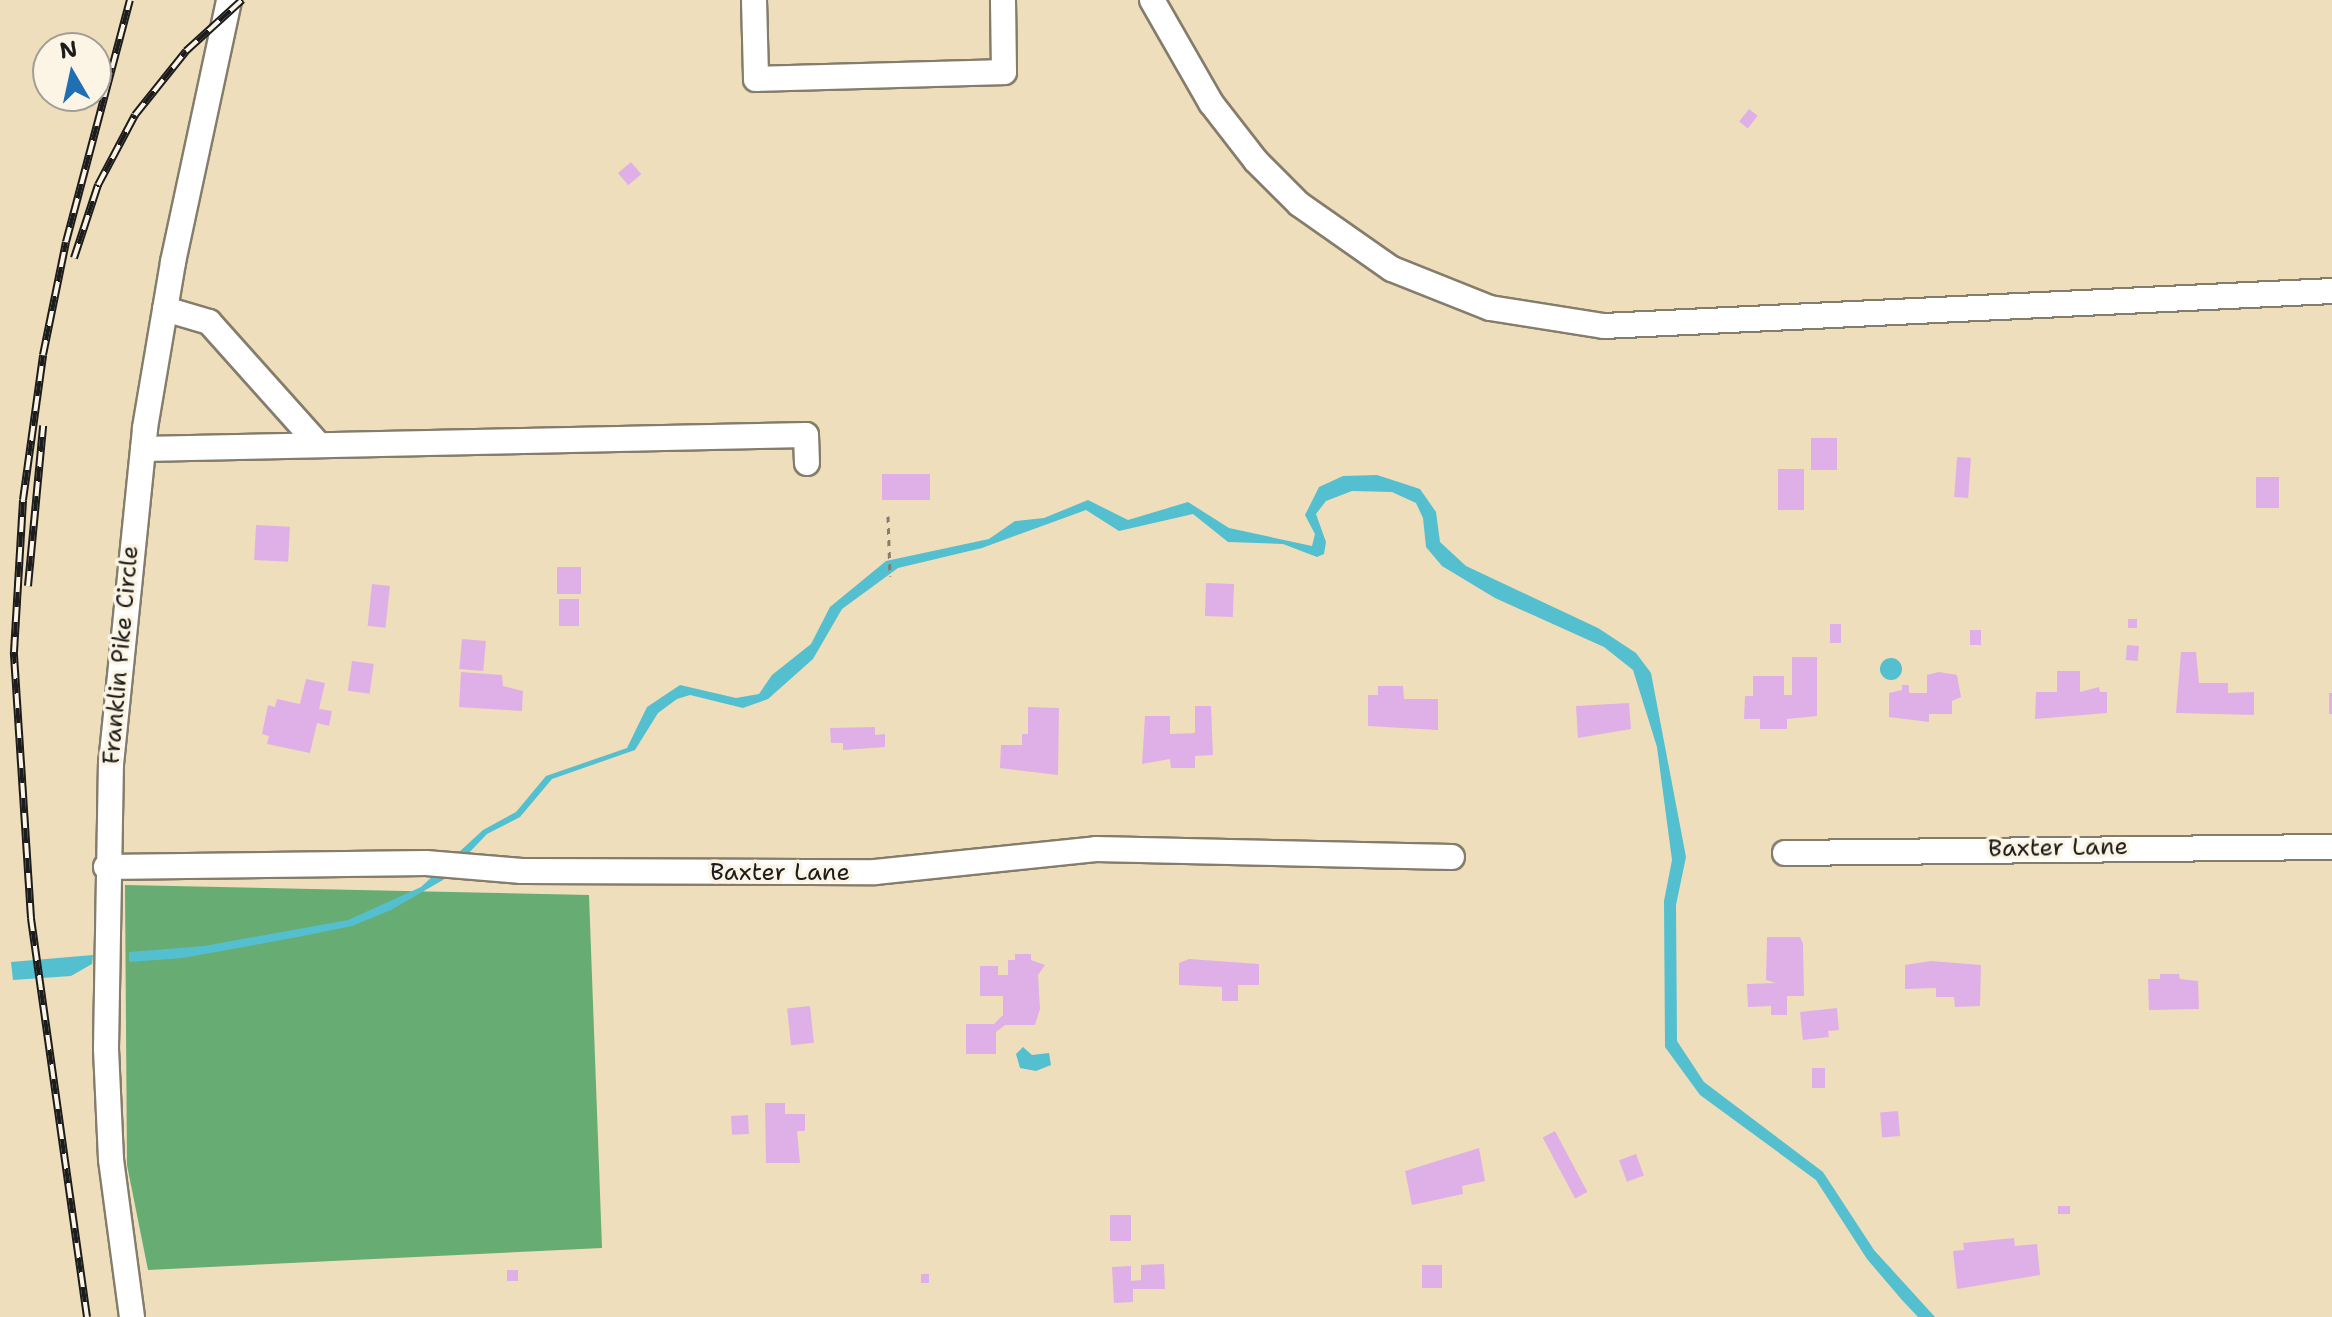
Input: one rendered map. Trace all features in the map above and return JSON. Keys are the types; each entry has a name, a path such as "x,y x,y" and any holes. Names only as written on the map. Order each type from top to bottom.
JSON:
{"street":[{"name":"Franklin Pike Circle","path":"132,1317 111,1159 106,867 123,621 143,449 165,309 229,0"},
{"path":"754,0 756,79 1004,72 1003,0"},
{"path":"1152,0 1211,103 1286,192 1392,269 1490,308 1604,326 2332,291"},
{"path":"165,309 209,322 317,443"},
{"path":"143,449 806,435 807,463"},
{"name":"Baxter Lane","path":"1785,853 2332,847"},
{"name":"Baxter Lane","path":"106,867 442,864 522,871 875,872 1096,849 1452,857"}],"path":[{"path":"888,516 890,576"}],"green space":[{"path":"125,885 589,895 602,1248 148,1270 127,1165"}],"water":[{"path":"1377,475 1420,489 1436,512 1440,542 1466,566 1598,628 1636,653 1651,673 1686,857 1676,905 1677,1041 1704,1082 1823,1172 1874,1250 1935,1317 1918,1317 1902,1300 1867,1259 1816,1180 1700,1095 1665,1047 1664,901 1672,860 1657,747 1633,670 1604,647 1495,598 1442,566 1426,547 1423,518 1416,503 1392,492 1352,491 1326,501 1316,514 1326,542 1324,554 1317,557 1283,544 1228,542 1193,514 1119,531 1086,510 982,548 898,568 842,609 813,659 768,699 743,708 690,695 677,699 658,713 635,750 552,779 520,817 487,834 443,880 391,910 352,926 298,937 183,958 129,962 129,952 204,946 348,920 421,887 483,830 516,812 546,776 627,748 647,707 680,685 736,698 759,694 772,675 811,644 830,607 886,561 989,539 1015,521 1044,518 1088,500 1128,520 1188,502 1229,528 1312,546 1315,534 1305,515 1319,487 1343,476"},
{"path":"1891,658 1899,661 1902,669 1899,677 1891,680 1883,677 1880,669 1883,661"},
{"path":"93,955 92,964 71,976 13,980 11,962"},
{"path":"1023,1047 1032,1055 1049,1053 1051,1065 1036,1071 1020,1068 1016,1054"}],"building":[{"path":"1749,109 1758,116 1748,128 1739,122"},
{"path":"631,162 641,174 628,185 618,173"},
{"path":"1811,438 1837,438 1837,470 1811,470"},
{"path":"1957,457 1971,458 1968,498 1954,497"},
{"path":"1778,469 1804,469 1804,510 1778,510"},
{"path":"882,474 930,474 930,500 882,500"},
{"path":"2256,477 2279,477 2279,508 2256,508"},
{"path":"256,525 290,527 288,562 254,560"},
{"path":"557,567 581,567 581,594 557,594"},
{"path":"1206,583 1234,584 1233,617 1205,616"},
{"path":"372,584 390,586 386,628 368,626"},
{"path":"559,599 579,599 579,626 559,626"},
{"path":"2128,619 2137,619 2137,628 2128,628"},
{"path":"1830,624 1841,624 1841,643 1830,643"},
{"path":"1970,630 1981,630 1981,645 1970,645"},
{"path":"462,639 486,641 483,671 459,669"},
{"path":"2127,645 2139,646 2138,661 2126,660"},
{"path":"2181,652 2196,652 2199,683 2228,683 2228,693 2254,692 2254,715 2176,713"},
{"path":"1792,657 1817,657 1817,716 1787,719 1787,729 1760,729 1760,719 1744,719 1745,696 1753,696 1753,676 1784,676 1784,695 1792,695"},
{"path":"352,661 374,664 370,694 348,691"},
{"path":"2057,671 2080,671 2080,692 2099,687 2100,692 2107,692 2107,713 2035,719 2036,692 2057,692"},
{"path":"461,672 502,675 503,686 523,691 522,711 459,707"},
{"path":"1939,672 1957,675 1961,697 1952,701 1952,714 1929,714 1929,722 1889,717 1889,693 1902,690 1902,685 1909,685 1909,693 1927,693 1927,675"},
{"path":"306,679 325,683 319,709 332,711 329,726 317,723 310,753 267,744 269,736 262,734 268,705 275,707 277,699 300,704"},
{"path":"1378,686 1403,686 1404,699 1438,699 1438,730 1368,726 1368,695 1378,695"},
{"path":"2329,693 2332,693 2332,714 2329,714"},
{"path":"1629,703 1631,729 1578,738 1576,706"},
{"path":"1195,706 1211,706 1213,755 1195,756 1195,768 1171,768 1170,759 1142,764 1145,716 1170,716 1170,734 1195,733"},
{"path":"1028,707 1059,708 1058,775 1000,768 1001,745 1022,745 1022,734 1028,734"},
{"path":"875,727 875,735 885,734 885,747 843,750 843,743 831,743 830,728"},
{"path":"1767,937 1800,937 1803,944 1804,996 1787,996 1787,1015 1771,1015 1771,1006 1748,1007 1747,984 1776,983 1766,980"},
{"path":"1015,954 1031,954 1031,960 1045,965 1038,975 1040,1009 1035,1025 1005,1025 996,1032 996,1054 966,1054 966,1024 994,1024 1003,1015 1003,996 980,996 980,966 998,966 998,975 1008,975 1008,960 1015,960"},
{"path":"1189,959 1259,964 1259,985 1238,985 1238,1001 1222,1001 1222,987 1179,985 1179,963"},
{"path":"1931,961 1981,965 1980,1006 1955,1007 1954,997 1936,997 1936,988 1905,989 1905,965"},
{"path":"2160,974 2179,974 2180,979 2198,981 2199,1009 2149,1010 2148,979 2160,979"},
{"path":"810,1006 814,1043 791,1045 787,1008"},
{"path":"1837,1008 1839,1030 1828,1031 1829,1037 1803,1040 1800,1012"},
{"path":"1812,1068 1825,1068 1825,1088 1812,1088"},
{"path":"765,1103 785,1103 785,1114 805,1114 805,1131 797,1131 800,1163 766,1163"},
{"path":"1898,1111 1900,1136 1882,1137 1880,1113"},
{"path":"748,1115 749,1134 732,1135 731,1116"},
{"path":"1555,1131 1587,1192 1575,1198 1543,1138"},
{"path":"1479,1148 1485,1181 1462,1186 1463,1194 1412,1205 1405,1171"},
{"path":"1636,1154 1644,1176 1627,1182 1619,1160"},
{"path":"2058,1206 2070,1206 2070,1214 2058,1214"},
{"path":"1110,1215 1131,1215 1131,1241 1110,1241"},
{"path":"2014,1238 2015,1246 2037,1244 2040,1275 1957,1289 1953,1251 1964,1250 1963,1243"},
{"path":"1164,1264 1165,1289 1133,1289 1133,1302 1114,1303 1112,1267 1131,1266 1131,1281 1141,1280 1141,1265"},
{"path":"1422,1265 1442,1265 1442,1288 1422,1288"},
{"path":"507,1270 518,1270 518,1281 507,1281"},
{"path":"921,1274 929,1274 929,1283 921,1283"}],"railway":[{"path":"87,1317 31,918 14,652 23,500 43,355 66,242 130,0"},
{"path":"74,258 98,185 135,115 186,51 242,0"},
{"path":"28,586 43,426"}]}
